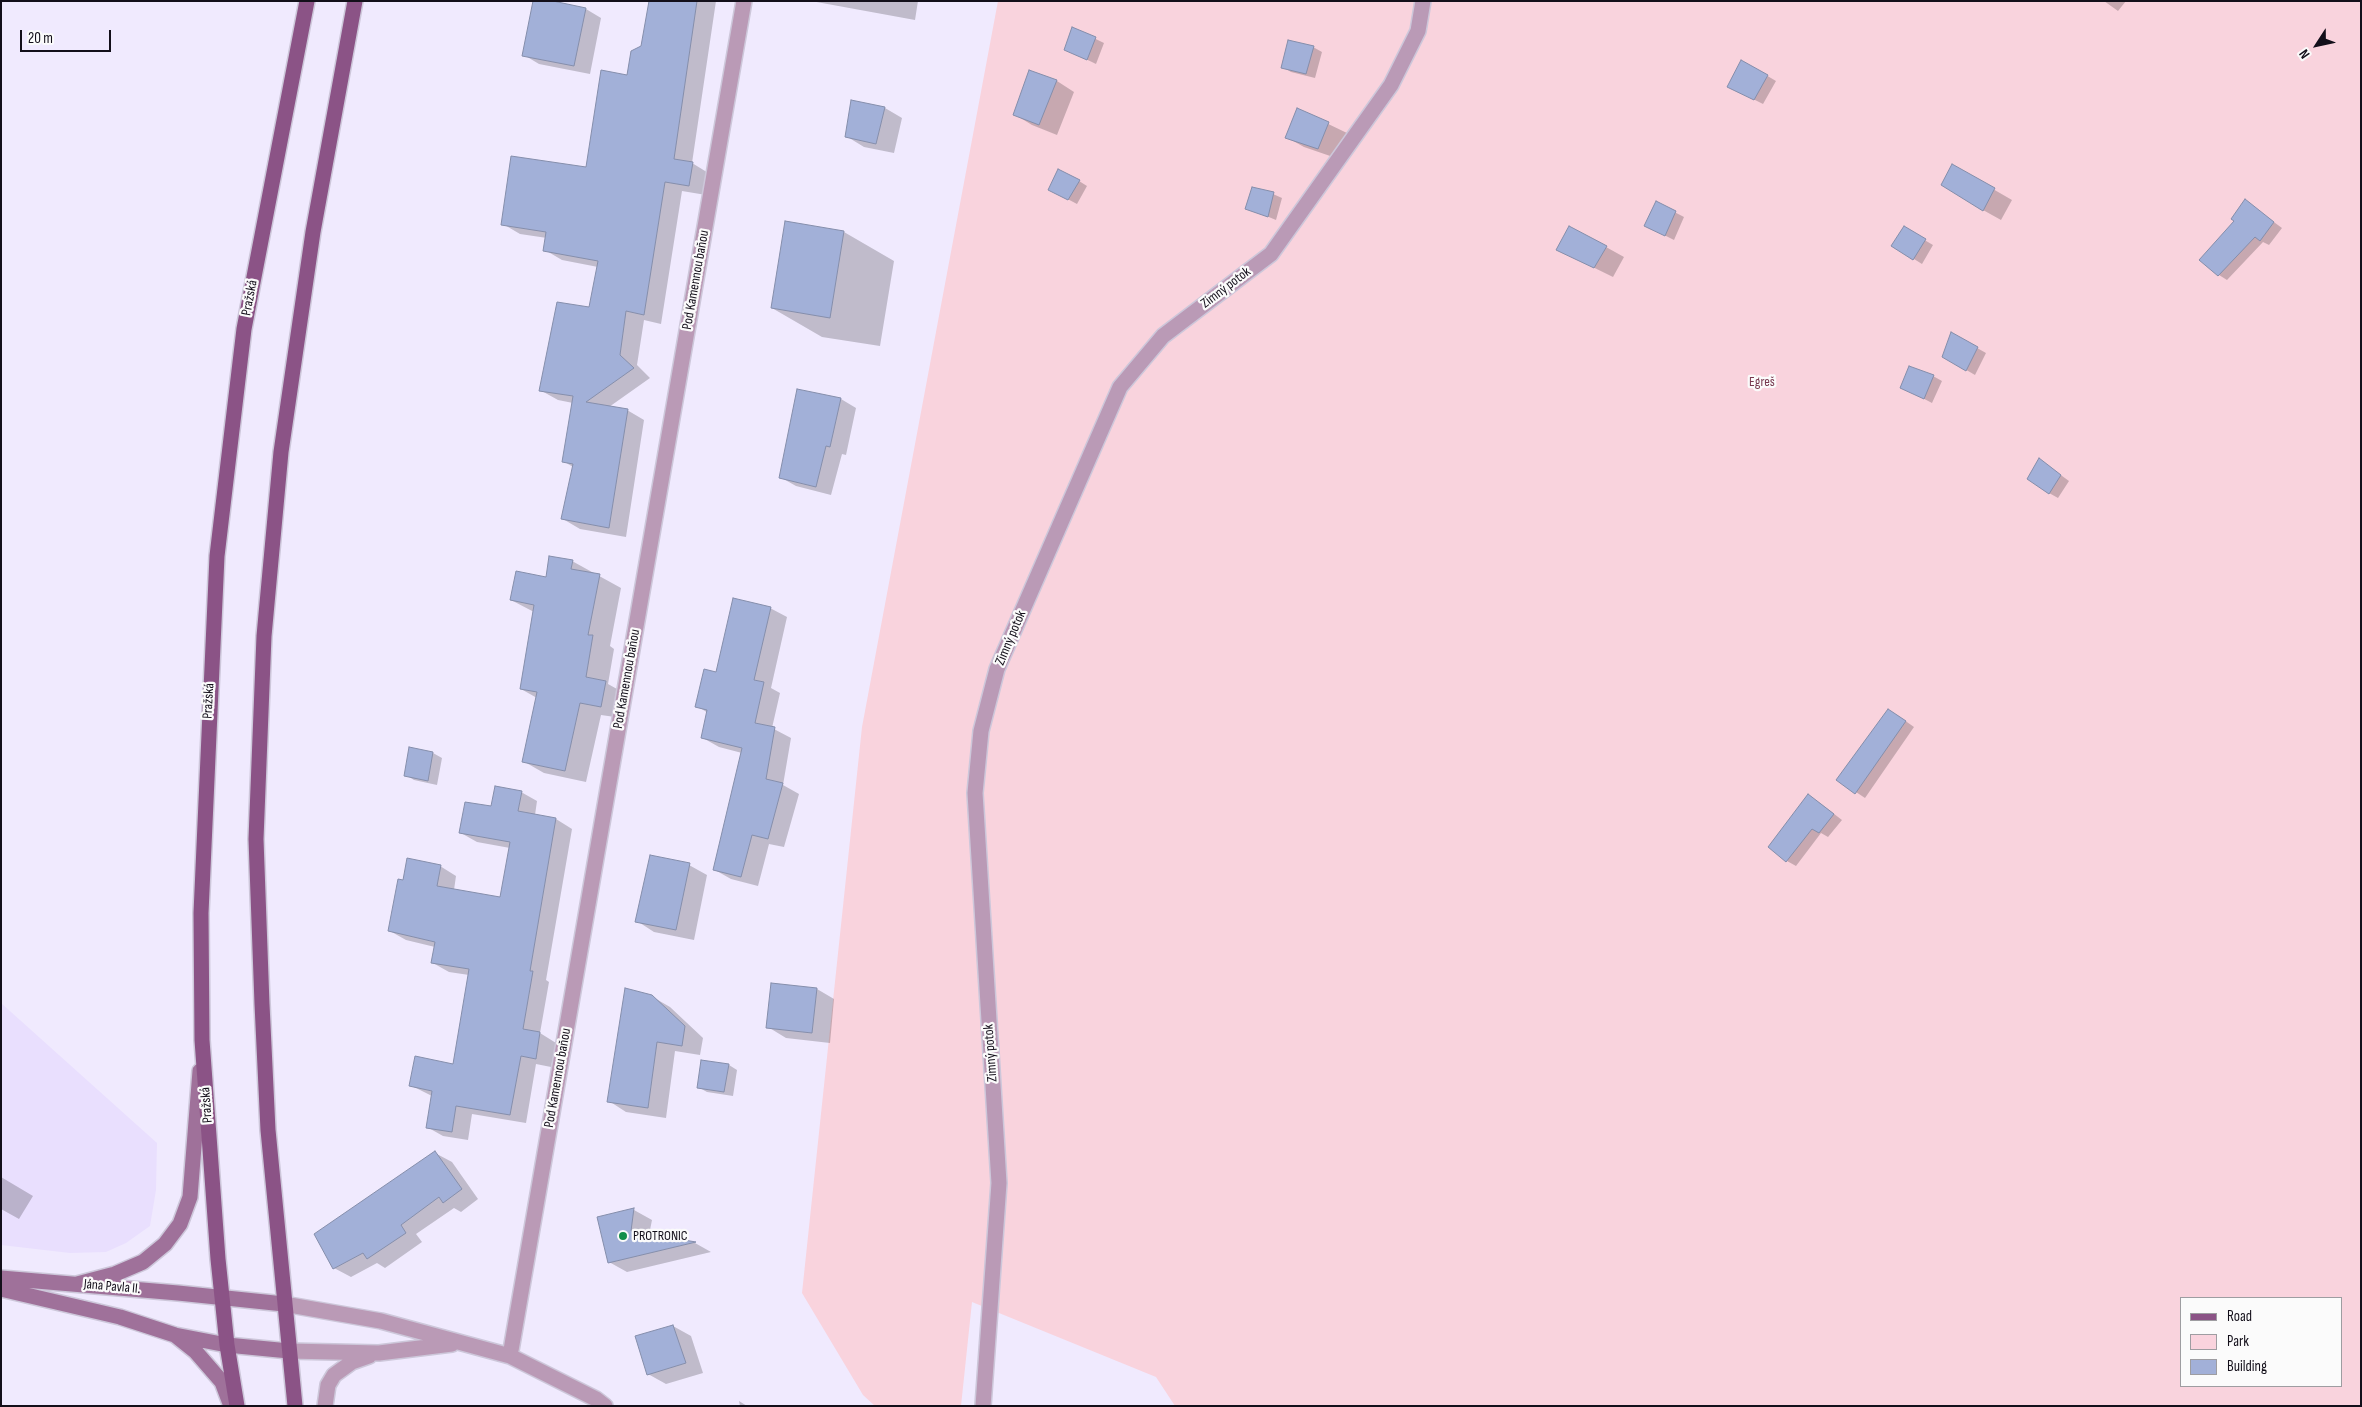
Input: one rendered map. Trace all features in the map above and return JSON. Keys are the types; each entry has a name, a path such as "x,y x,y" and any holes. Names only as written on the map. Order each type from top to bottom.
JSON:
{"main road":[{"name":"Pražská","path":"237,1406 226,1345 202,1040 201,903 216,556 244,329 307,1"},
{"path":"295,1406 268,1130 256,839 264,636 281,452 312,232 355,1"}],"street":[{"name":"Pod Kamennou baňou","path":"510,1356 744,1"},
{"name":"Zimný potok","path":"983,1406 999,1183 975,793 981,731 997,669 1120,387 1163,336 1272,254 1391,85 1418,31 1423,1"},
{"path":"77,1284 115,1274 143,1262 164,1244 180,1224 190,1197 202,1040"},
{"name":"Jána Pavla II.","path":"1,1278 284,1304"},
{"name":"Jána Pavla II.","path":"1,1289 120,1317 175,1336"},
{"path":"284,1304 381,1321 510,1356 596,1399 605,1406"},
{"path":"175,1336 226,1345 289,1351 379,1353"},
{"path":"175,1336 196,1352 222,1382 232,1406"},
{"path":"325,1406 328,1386 339,1371 360,1358 379,1353 461,1343"}],"shaded area":[{"path":"1,1003 157,1143 156,1190 150,1226 126,1243 106,1252 70,1253 1,1245"}],"green space":[{"name":"Egreš","path":"998,1 2361,1 2361,1406 1175,1406 1156,1377 972,1302 961,1406 875,1406 863,1395 802,1293 862,727"}],"building":[{"path":"533,1 553,1 586,8 574,66 522,56"},
{"path":"649,1 697,1 674,159 693,162 689,186 665,182 644,315 626,311 620,355 634,368 586,402 628,409 609,528 561,519 573,464 562,462 573,396 539,391 557,302 589,307 598,261 543,251 546,232 501,225 511,156 586,167 601,70 627,75 631,51 641,46"},
{"path":"1072,27 1096,37 1087,60 1064,50"},
{"path":"1288,40 1314,46 1306,74 1281,68"},
{"path":"1741,60 1768,75 1754,100 1727,87"},
{"path":"1029,70 1057,80 1039,125 1013,115"},
{"path":"851,100 885,107 876,144 845,137"},
{"path":"1297,108 1329,122 1318,149 1285,138"},
{"path":"1952,164 1995,188 1983,211 1941,185"},
{"path":"1058,169 1080,180 1068,200 1048,190"},
{"path":"1252,187 1274,192 1268,217 1245,209"},
{"path":"2245,199 2274,222 2260,241 2255,237 2218,276 2199,260 2234,221 2231,219"},
{"path":"1656,201 1676,211 1665,236 1644,226"},
{"path":"785,221 844,231 830,318 771,308"},
{"path":"1569,226 1607,246 1594,268 1556,250"},
{"path":"1904,226 1926,239 1913,260 1891,246"},
{"path":"1951,332 1978,347 1966,371 1942,357"},
{"path":"1909,366 1934,375 1924,399 1900,388"},
{"path":"797,389 841,398 830,447 826,446 816,487 779,478"},
{"path":"2039,458 2061,475 2049,494 2027,479"},
{"path":"549,556 573,560 571,569 600,574 588,635 593,635 586,677 606,681 601,707 580,703 565,771 522,762 537,692 520,689 534,605 510,600 516,571 546,577"},
{"path":"733,598 771,607 754,680 764,682 755,723 775,727 766,779 783,783 768,839 752,835 741,877 713,870 742,748 701,738 707,710 695,707 704,669 716,672"},
{"path":"1888,709 1906,721 1855,794 1836,780"},
{"path":"409,747 433,752 428,781 404,776"},
{"path":"495,786 522,791 518,811 556,818 530,971 533,971 523,1029 540,1032 536,1059 521,1056 510,1115 456,1106 452,1132 426,1128 432,1091 409,1086 415,1056 453,1064 469,969 431,963 435,942 388,931 398,879 403,880 407,858 441,865 437,886 500,897 510,842 459,833 465,802 491,806"},
{"path":"1808,794 1834,814 1819,833 1812,829 1786,862 1768,847"},
{"path":"650,855 690,863 676,930 635,922"},
{"path":"771,983 817,988 812,1033 766,1028"},
{"path":"625,988 652,995 685,1026 682,1046 657,1042 648,1108 607,1102"},
{"path":"701,1060 729,1064 724,1092 697,1088"},
{"path":"435,1151 462,1189 443,1203 439,1197 401,1225 406,1233 367,1259 363,1253 333,1269 314,1234"},
{"name":"PROTRONIC","path":"634,1208 631,1231 696,1242 608,1263 597,1217"},
{"path":"673,1325 686,1363 647,1375 635,1336"}],"place":[{"name":"PROTRONIC","path":"623,1236"}]}
